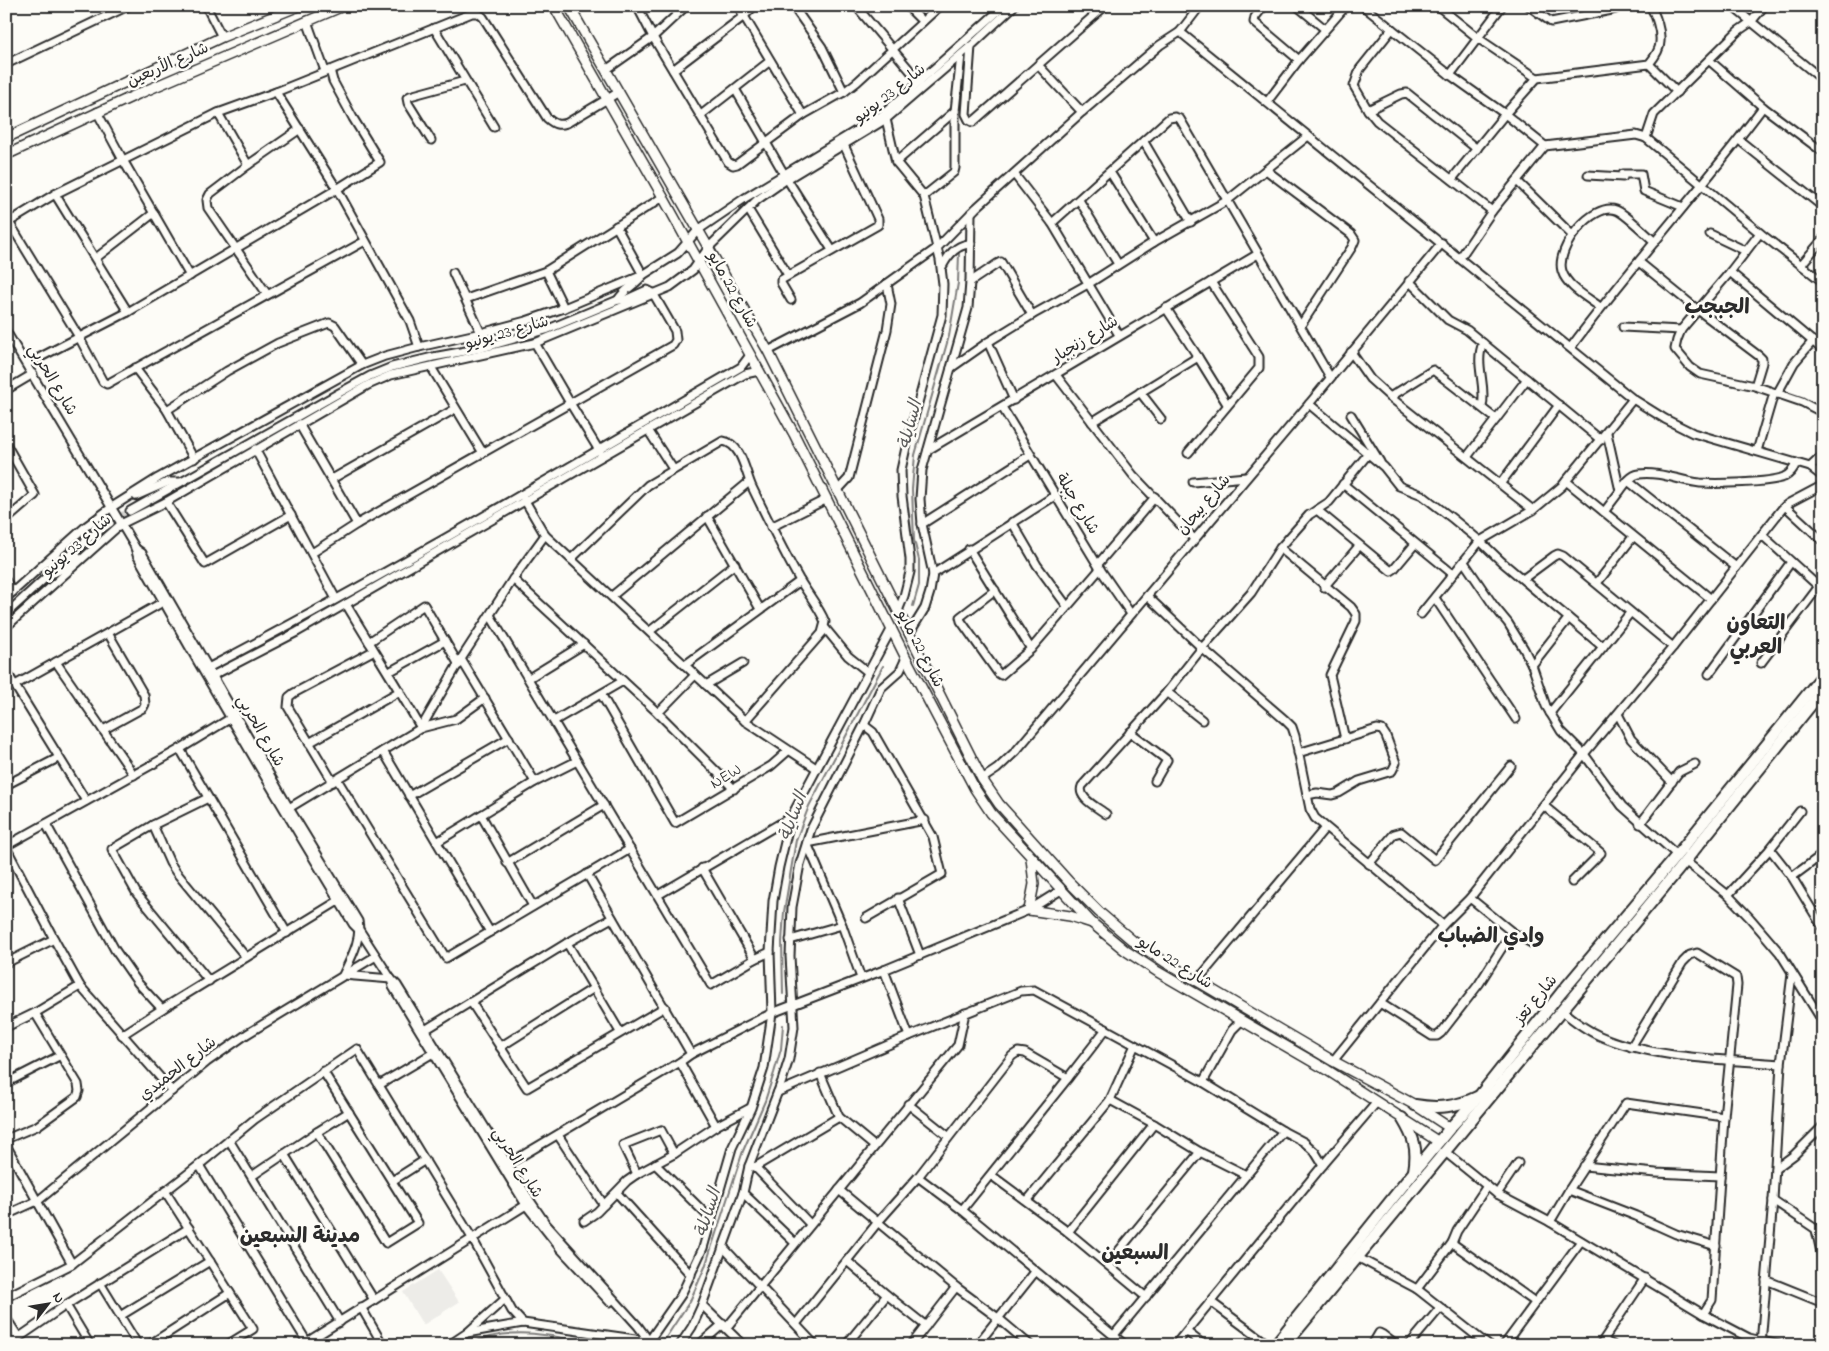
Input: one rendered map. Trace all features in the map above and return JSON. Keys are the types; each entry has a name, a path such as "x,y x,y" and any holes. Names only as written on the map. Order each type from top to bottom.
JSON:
{"highway":[{"name":"شارع تعز","path":"1285,1345 1561,1010 1823,674"},
{"name":"شارع تعز","path":"1274,1345 1450,1128 1480,1095 1561,993 1819,702 1823,690"},
{"path":"1561,993 1569,1000"},
{"path":"1415,1105 1431,1108 1450,1107 1480,1095"},
{"path":"1402,1118 1412,1134 1416,1148 1414,1172"}],"main road":[{"name":"شارع الأربعين","path":"6,138 222,37 298,6"},
{"name":"شارع الأربعين","path":"6,155 97,112 343,6"},
{"name":"شارع 22 مايو","path":"554,6 663,197 794,434 906,658 975,789 992,813 1092,923 1126,951 1158,972 1327,1070 1439,1142"},
{"name":"شارع 22 مايو","path":"569,6 768,351 982,779 999,804 1069,882 1099,912 1133,940 1165,962 1333,1062 1415,1105 1450,1128"},
{"path":"91,98 97,112"},
{"path":"892,628 898,611"},
{"path":"906,658 909,634"},
{"path":"1031,858 1034,884 1029,910 1063,915 1092,923"},
{"path":"1060,890 1069,882"},
{"path":"1241,1021 1247,1010"},
{"path":"1327,1070 1333,1062"}],"street":[{"path":"6,64 128,6"},
{"path":"206,6 222,37"},
{"path":"637,6 653,37 728,162 733,165 737,164 803,114 844,92 940,6"},
{"path":"606,70 653,37 686,6"},
{"path":"738,6 803,114"},
{"path":"673,70 744,16 754,6"},
{"path":"793,6 822,47 844,92"},
{"path":"856,6 919,81"},
{"path":"907,6 922,21"},
{"name":"شارع 23 يونيو","path":"6,627 121,524 166,502 368,385 391,375 431,368 536,343 670,287 693,270 709,247 764,194 786,176 884,117 919,81 1004,6"},
{"name":"شارع 23 يونيو","path":"6,598 85,527 112,507 194,458 362,366 385,356 481,333 564,308 643,275 678,253 698,230 745,198 844,146 884,117 961,55 1014,6"},
{"path":"971,46 966,114 969,120 973,122 1105,6"},
{"path":"768,351 860,303 936,248 1082,112 1160,45 1180,32 1200,6"},
{"path":"1264,6 1255,17 1254,22 1299,60"},
{"path":"1297,6 1325,29"},
{"path":"1267,102 1299,60 1346,6"},
{"path":"1363,6 1450,75 1506,114 1545,146"},
{"path":"1450,75 1502,6"},
{"path":"1529,6 1551,22 1612,10 1616,9 1617,6"},
{"path":"1440,7 1478,39 1537,78 1649,64 1657,53 1660,42 1655,13 1650,6"},
{"path":"1732,6 1823,80"},
{"path":"1646,138 1654,114 1710,61 1738,31 1751,22 1764,6"},
{"path":"366,241 104,384 79,337 10,222 56,194 218,113 276,92 472,13 478,13 483,17 547,118 553,123 560,125 567,123 619,92"},
{"path":"27,364 128,312 380,162 327,70 307,21"},
{"path":"434,28 494,127"},
{"path":"1392,29 1360,69 1354,86 1377,121 1492,211"},
{"path":"1180,32 1633,399 1692,433 1810,467 1823,477"},
{"path":"924,196 954,172 955,111 961,55"},
{"path":"700,115 770,61"},
{"path":"1710,61 1763,107 1823,152"},
{"path":"1649,64 1677,92"},
{"path":"1038,65 1082,112"},
{"path":"1452,179 1537,78"},
{"path":"431,140 408,103 407,98 465,81"},
{"path":"735,89 832,250"},
{"path":"276,92 366,241 410,321 419,347"},
{"path":"1368,110 1406,93 1477,149"},
{"path":"1571,347 1600,307 1739,140 1763,107"},
{"path":"896,162 955,111"},
{"path":"97,112 190,276"},
{"path":"218,113 248,165"},
{"path":"884,117 896,162 924,196 943,284 942,315 907,443 902,470 902,496 910,572 898,611"},
{"path":"1052,223 1170,118 1180,119 1330,377"},
{"path":"267,294 208,208 208,200 210,194 300,129"},
{"path":"951,368 1032,315 1088,284 1154,242 1228,200 1308,136"},
{"path":"1460,258 1492,211 1545,146 1636,136 1646,138 1760,233 1823,282"},
{"path":"1739,140 1823,207"},
{"path":"1144,142 1191,222"},
{"path":"791,300 780,283 781,280 878,225 878,219 844,146"},
{"path":"1266,170 1351,234 1355,240 1301,325"},
{"path":"1110,172 1154,242"},
{"path":"1014,174 1052,223 1119,335"},
{"path":"1588,175 1623,177 1623,174 1640,174 1644,191 1683,207"},
{"path":"1517,181 1572,235"},
{"path":"56,194 128,312"},
{"path":"466,299 546,270 663,197"},
{"path":"1079,200 1118,264"},
{"path":"748,208 788,276"},
{"path":"1600,307 1569,283 1562,270 1561,258 1572,235 1595,213 1608,208 1618,210 1655,242"},
{"path":"96,258 154,213"},
{"path":"909,634 925,608 933,574 922,524 920,499 922,470 968,308 972,213"},
{"path":"616,226 643,275 618,300"},
{"path":"1760,233 1681,330 1676,340 1675,349 1690,367 1700,374 1755,386 1802,402 1823,413"},
{"path":"1710,234 1746,251"},
{"path":"1800,265 1823,239"},
{"name":"شارع بيحان","path":"982,779 997,769 1016,751 1309,404 1350,352 1442,243"},
{"path":"941,268 952,252 963,245 971,244"},
{"name":"شارع زنجبار","path":"928,450 1258,254"},
{"path":"970,282 1001,262 1032,315"},
{"path":"1639,262 1762,359 1755,386"},
{"path":"546,270 564,308"},
{"path":"1730,272 1823,350"},
{"path":"453,273 481,333"},
{"path":"1188,453 1259,368 1260,362 1211,282"},
{"path":"1410,282 1448,320 1467,330 1601,440"},
{"path":"837,491 849,478 887,330 890,304 887,284"},
{"path":"130,510 339,393 392,367 482,348 546,330 618,300 625,300 647,290 653,293 675,331 676,340 673,345 357,524 312,553"},
{"path":"1166,308 1227,404"},
{"path":"167,410 227,371 278,343 329,324 335,326 362,366"},
{"path":"1623,327 1681,330"},
{"name":"شارع الحربي","path":"6,331 112,507 163,602 231,718 341,899 358,921 360,931 391,979 398,985 531,1202 546,1224 638,1326 649,1344"},
{"path":"1757,451 1775,393 1794,363 1813,341"},
{"path":"988,342 1014,400"},
{"path":"536,343 603,457"},
{"path":"1482,407 1484,400 1478,362 1483,343"},
{"path":"1350,352 1370,379 1390,397 1534,510"},
{"path":"208,668 292,624 741,367 750,355"},
{"path":"1092,422 1198,357"},
{"path":"741,367 746,368 745,374"},
{"path":"135,368 167,410 194,458"},
{"path":"431,368 483,453"},
{"path":"1390,397 1433,370 1496,418"},
{"path":"212,676 297,632 526,502 745,374 759,371"},
{"path":"6,390 32,374"},
{"path":"1056,375 1134,475 1194,539"},
{"path":"1467,457 1527,379"},
{"path":"1140,392 1161,419"},
{"path":"1421,614 1480,541 1534,510 1566,481 1633,399"},
{"path":"1309,404 1384,467"},
{"path":"1500,483 1559,405"},
{"name":"شارع جبلة","path":"1002,407 1099,567 1131,614"},
{"path":"332,479 455,409"},
{"path":"1352,415 1398,486 1422,496 1480,541 1568,619 1603,647"},
{"path":"299,424 357,524"},
{"path":"648,430 673,469"},
{"path":"1607,433 1620,491"},
{"path":"571,559 648,485 723,440 736,446 749,482 771,527 826,622 822,633 744,721"},
{"path":"6,444 35,495 6,520"},
{"path":"254,450 336,599"},
{"path":"1106,814 1081,796 1082,786 1251,593 1280,548 1309,515 1330,502 1368,454"},
{"path":"922,524 1030,455"},
{"path":"1810,467 1823,455"},
{"path":"1604,512 1628,481 1638,474 1700,483 1739,483 1785,476 1796,463"},
{"path":"1193,482 1246,477"},
{"path":"1566,481 1711,599"},
{"path":"1628,481 1736,567"},
{"path":"129,497 140,495 168,482 181,482"},
{"path":"137,516 143,508 172,492 181,482"},
{"path":"612,596 749,482"},
{"path":"1344,484 1453,574"},
{"path":"1333,1062 1443,925 1470,898 1785,506 1823,485"},
{"path":"522,493 545,535 650,631 744,721 816,768"},
{"path":"933,574 1056,495"},
{"path":"995,590 960,618 998,674 1001,675 1031,649 1155,497"},
{"path":"771,527 827,499"},
{"path":"166,502 205,564 291,515"},
{"path":"1785,506 1823,541"},
{"path":"1317,510 1391,571 1394,570 1415,544"},
{"path":"707,516 760,609"},
{"path":"1012,522 1037,565 1067,606"},
{"path":"6,614 44,577 89,538 110,523"},
{"path":"44,577 54,560 81,536 85,527"},
{"path":"421,728 513,579 545,535"},
{"path":"1761,663 1820,584 1791,562 1762,535"},
{"path":"1597,584 1633,537"},
{"path":"44,577 62,569 87,548 98,543"},
{"path":"1324,586 1359,546"},
{"name":"شارع الحربي","path":"135,547 142,553 341,899"},
{"path":"1280,548 1351,607 1356,614 1356,621 1330,675 1345,739"},
{"path":"970,549 1031,649"},
{"path":"1523,579 1558,554 1673,647"},
{"path":"1464,562 1508,623 1532,665 1546,706 1561,731 1584,754 1622,806 1640,824 1728,895 1750,918 1780,953 1823,1022"},
{"path":"1709,674 1791,562"},
{"path":"650,631 735,564"},
{"path":"384,572 388,580"},
{"path":"513,579 658,713 734,789"},
{"path":"685,665 800,580"},
{"path":"6,581 13,592"},
{"path":"1147,596 1202,648 1292,727 1310,809 1315,818 1443,925"},
{"path":"1435,598 1516,719"},
{"path":"15,685 163,602"},
{"path":"346,604 373,651 390,672 421,728"},
{"path":"368,642 424,605 445,641 486,698 535,782"},
{"path":"1550,713 1630,613"},
{"path":"490,615 711,985 770,952"},
{"path":"1532,665 1568,619"},
{"path":"292,624 297,632"},
{"path":"825,628 848,656 868,672"},
{"path":"467,1333 523,1323 649,1344 675,1304 703,1248 732,1148 751,1108 764,1068 772,1013 770,952 772,918 776,884 791,817 892,628"},
{"path":"102,730 143,708 145,704 144,695 108,633"},
{"path":"390,672 445,641"},
{"path":"529,678 584,644"},
{"path":"373,651 294,693 289,697 288,707 446,958 630,849"},
{"path":"680,1345 692,1327 702,1305 743,1193 792,1048 794,1006 790,973 790,940 794,891 811,829 881,688 900,671 906,658"},
{"path":"56,662 134,775"},
{"path":"706,685 743,664"},
{"path":"6,671 86,801"},
{"path":"658,713 695,675"},
{"path":"554,721 623,681"},
{"path":"309,743 400,691"},
{"path":"1166,692 1202,720"},
{"name":"NEW","path":"601,694 675,823 771,766 788,751"},
{"path":"289,808 421,728 456,719 486,698"},
{"path":"1618,714 1631,740 1672,782"},
{"path":"172,1091 80,986 6,846 180,749 231,718"},
{"path":"864,725 873,732 933,837 942,874 866,918"},
{"path":"1298,753 1378,729 1382,730 1386,736 1396,763 1395,768 1388,773 1358,781 1339,793 1332,795 1317,793 1307,795"},
{"path":"1130,732 1167,760 1154,781"},
{"path":"409,796 509,738"},
{"path":"180,749 287,933"},
{"path":"383,751 490,932"},
{"path":"6,785 58,758"},
{"path":"437,842 535,782 577,761"},
{"path":"1640,824 1679,772 1694,764"},
{"path":"1369,864 1394,834 1401,832 1435,860 1511,766"},
{"path":"208,798 153,825 112,849 137,894 209,981"},
{"path":"507,863 604,804"},
{"path":"1544,806 1601,854 1572,882"},
{"path":"1728,895 1770,849 1800,811"},
{"path":"481,815 533,906"},
{"path":"658,895 791,817"},
{"path":"807,843 924,820"},
{"path":"46,824 115,950 138,983 162,1009"},
{"path":"153,825 176,872 246,957"},
{"path":"1197,981 1325,828"},
{"path":"807,843 842,925 861,978"},
{"path":"1770,849 1792,877 1823,928"},
{"path":"1792,877 1823,854"},
{"path":"702,868 755,959"},
{"path":"587,874 691,1054"},
{"path":"508,1164 691,1054 772,1013 884,970 1029,910 1060,890"},
{"path":"898,898 920,955"},
{"path":"1470,898 1512,932 1533,944"},
{"path":"122,1035 341,899"},
{"path":"425,1030 567,943 612,918"},
{"path":"790,940 842,925"},
{"path":"360,931 343,975 391,979"},
{"path":"1380,1003 1432,1036 1437,1036 1479,984 1512,932"},
{"path":"7,961 54,940"},
{"path":"567,943 620,1032"},
{"path":"1631,1047 1683,962 1690,955 1697,953 1736,977 1737,985 1724,1117 1712,1300 1703,1314"},
{"name":"شارع الحميدي","path":"6,1215 39,1200 207,1062 247,1034 376,956"},
{"path":"884,970 910,1036"},
{"path":"1762,1342 1781,1064 1792,974"},
{"name":"شارع الحربي","path":"391,979 393,987 526,1205 560,1248 649,1344"},
{"path":"6,1027 35,1013 80,986"},
{"path":"500,1047 594,988"},
{"path":"778,1092 965,1013 1021,991 1034,990 1203,1082 1304,1142 1316,1152 1323,1165"},
{"path":"471,1002 526,1088 665,1007"},
{"path":"1561,1010 1598,1035 1631,1047 1653,1052 1781,1064"},
{"path":"6,1139 37,1126 77,1097 80,1091 78,1084 59,1056 35,1013"},
{"path":"699,1345 725,1326 761,1286 958,1045 965,1013"},
{"path":"1203,1082 1232,1030 1241,1021"},
{"path":"962,1210 1106,1029"},
{"path":"1027,1202 1110,1100 1135,1045"},
{"path":"6,1296 72,1264 255,1119 357,1049 472,1238 512,1311 523,1323"},
{"path":"796,1324 878,1222 918,1177 1012,1056 1018,1052 1025,1053 1068,1078"},
{"path":"379,1085 433,1053"},
{"path":"6,1083 59,1056"},
{"path":"680,1062 716,1126"},
{"path":"317,1132 386,1243 418,1224 324,1071"},
{"path":"820,1073 839,1117 874,1146"},
{"path":"1110,1100 1200,1152 1246,1174"},
{"path":"1175,1345 1377,1102"},
{"path":"908,1104 948,1136"},
{"path":"1550,1222 1584,1166 1626,1104 1724,1117"},
{"path":"584,1221 637,1174 674,1154 716,1126 751,1108"},
{"path":"252,1176 349,1112"},
{"path":"752,1167 839,1117"},
{"path":"1068,1232 1154,1124"},
{"path":"1775,1169 1794,1155 1823,1127"},
{"path":"637,1174 623,1145 660,1130 674,1154"},
{"path":"1114,1335 1283,1131"},
{"path":"558,1135 604,1205"},
{"path":"229,1140 340,1322"},
{"path":"6,1145 39,1200 72,1264"},
{"path":"1444,1151 1497,1194 1550,1222 1703,1314 1749,1338 1780,1345"},
{"path":"1108,1264 1200,1152"},
{"path":"284,1154 374,1300"},
{"path":"392,1181 425,1160"},
{"path":"1497,1194 1518,1163"},
{"path":"655,1164 712,1220"},
{"path":"199,1165 304,1343 526,1205"},
{"path":"1584,1166 1656,1174 1720,1176"},
{"path":"752,1167 810,1224"},
{"path":"990,1175 1068,1232 1146,1297"},
{"path":"918,1177 962,1210 1125,1345"},
{"path":"1417,1290 1452,1243 1457,1231 1487,1186"},
{"path":"839,1190 956,1287 998,1318 1030,1345"},
{"path":"1569,1190 1676,1234 1716,1246"},
{"path":"165,1191 253,1329 227,1345"},
{"path":"616,1193 691,1275"},
{"path":"743,1193 796,1243"},
{"path":"1773,1200 1820,1232 1823,1261"},
{"path":"8,1345 100,1283 189,1228"},
{"path":"1504,1345 1581,1241"},
{"path":"1452,1243 1535,1302"},
{"path":"723,1247 815,1345"},
{"path":"1357,1256 1417,1290 1488,1345"},
{"path":"120,1316 210,1261"},
{"path":"847,1261 926,1326"},
{"path":"978,1345 1036,1272"},
{"path":"1612,1345 1602,1343 1646,1278"},
{"path":"1766,1280 1823,1303"},
{"path":"100,1283 138,1345"},
{"path":"911,1345 956,1287"},
{"path":"149,1345 230,1293"},
{"path":"846,1345 887,1295"},
{"path":"449,1345 467,1333 505,1299"},
{"path":"1211,1302 1269,1345"},
{"path":"66,1305 90,1345"},
{"path":"702,1305 743,1345"},
{"path":"361,1307 379,1343"},
{"path":"1409,1345 1440,1308"},
{"path":"6,1318 19,1338"},
{"path":"1187,1332 1204,1345"},
{"path":"1372,1345 1379,1333 1396,1345"}],"shaded area":[{"path":"438,1270 459,1302 423,1325 403,1292"}],"waterway":[{"name":"السايلة","path":"913,606 919,585 919,560 914,540 912,489 915,455 949,336 958,283 959,253"},
{"name":"السايلة","path":"783,994 782,942 784,912 796,840 809,806 883,666"},
{"name":"السايلة","path":"661,1345 690,1301 705,1267 743,1151 765,1101 781,1049 783,1025"},
{"name":"السايلة","path":"468,1345 484,1339 516,1333 565,1338 598,1345"}],"tunnel":[{"path":"110,523 130,511"}],"district":[{"name":"الجبجب","path":"1717,308"},
{"name":"التعاون العربي","path":"1756,636"},
{"name":"وادي الضباب","path":"1491,937"},
{"name":"مدينة السبعين","path":"300,1237"},
{"name":"السبعين","path":"1135,1254"}]}
